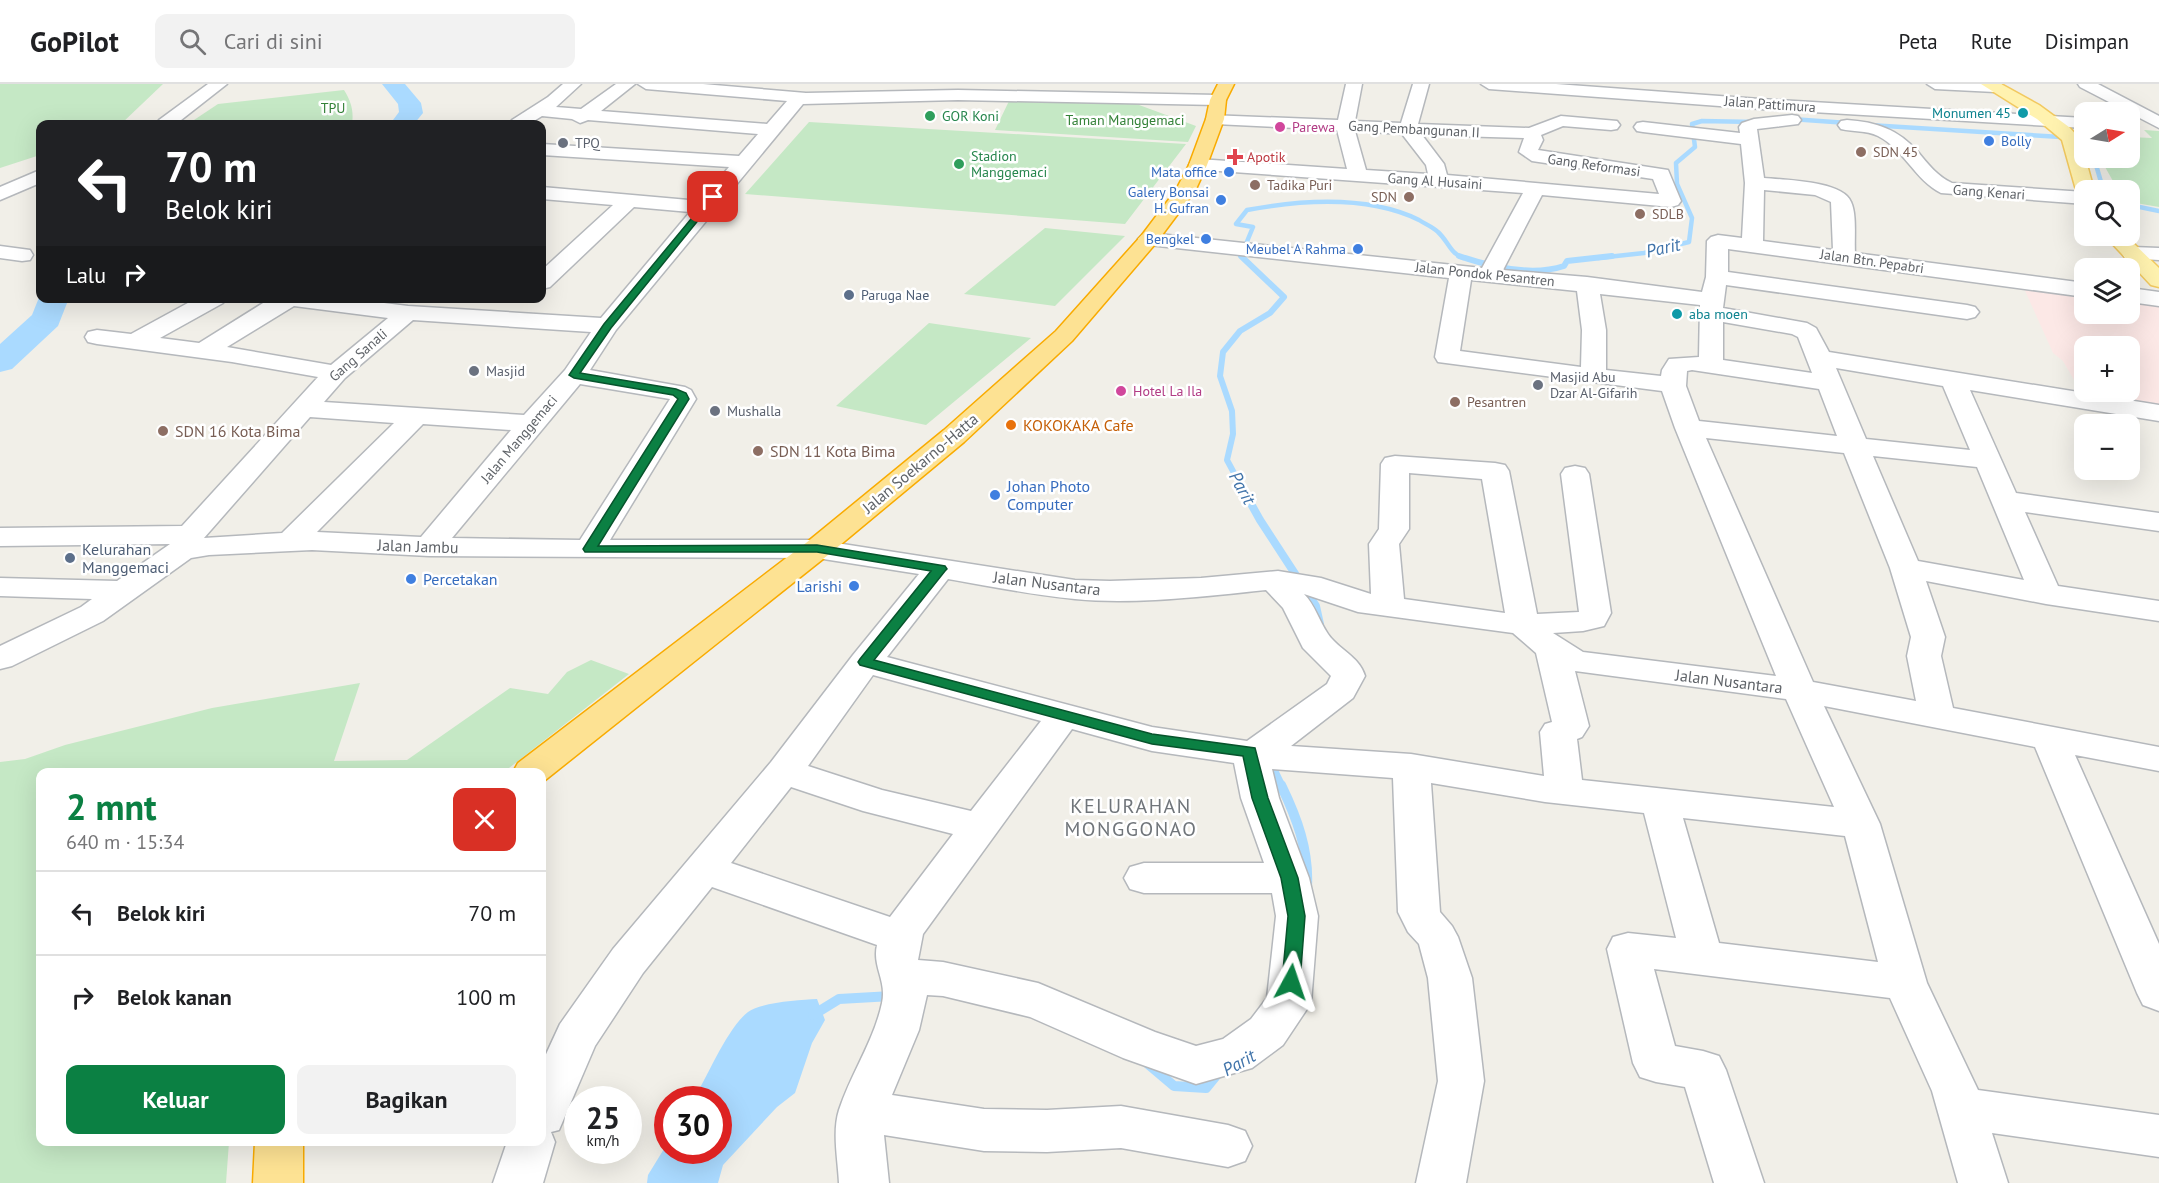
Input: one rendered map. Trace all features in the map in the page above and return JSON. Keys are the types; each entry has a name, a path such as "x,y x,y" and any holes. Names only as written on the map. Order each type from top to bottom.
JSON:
{"highway":[{"name":"Jalan Soekarno-Hatta","path":"536,768 817,549 954,436 1064,336 1149,239 1185,191 1198,165 1207,111"},
{"path":"278,1183 279,1146"}],"main road":[{"path":"1992,86 2052,122 2071,139 2081,180"},
{"path":"2126,246 2159,280"}],"street":[{"path":"170,120 219,84"},
{"path":"525,120 540,111 573,84"},
{"path":"546,144 627,84"},
{"path":"1354,84 1345,126 1358,176"},
{"path":"1421,84 1408,129 1436,164 1439,180"},
{"name":"Jalan Pattimura","path":"1489,84 1554,86 1617,93 1664,91 1760,104 1843,120 2074,123"},
{"path":"1755,84 1760,104"},
{"path":"1935,84 1992,86"},
{"path":"2086,84 2159,125"},
{"path":"611,131 630,117 650,96 672,86 765,89 806,98 876,91 1105,91 1207,111"},
{"path":"1612,144 1611,124 1617,93"},
{"name":"Jalan Manggemaci","path":"429,547 531,423 574,375 607,326 705,207 797,100 806,98"},
{"path":"1133,98 1207,111"},
{"path":"540,111 772,130"},
{"name":"Gang Pembangunan II","path":"1207,111 1345,126 1531,133 1561,121 1611,124"},
{"path":"1752,246 1755,183 1748,127 1754,124 1792,120 1843,120"},
{"name":"Gang Kenari","path":"1843,120 1892,136 1932,180 1948,189 2074,195"},
{"path":"2140,126 2159,125"},
{"path":"1644,127 1749,140"},
{"name":"Gang Reformasi","path":"1531,133 1534,140 1528,152 1544,158 1661,174 1671,201"},
{"path":"546,147 744,162"},
{"name":"Gang Al Husaini","path":"1198,165 1439,180 1671,201"},
{"path":"0,194 36,178"},
{"path":"1755,183 1818,190 1839,198 1842,202 1844,257"},
{"path":"1493,268 1535,189"},
{"path":"546,194 705,207"},
{"path":"1588,215 1589,194"},
{"path":"546,212 570,196"},
{"path":"546,278 629,201"},
{"name":"Jalan Pondok Pesantren","path":"1149,239 1258,253 1461,271 1493,268 1587,284 1714,297"},
{"name":"Jalan Btn. Pepabri","path":"1714,297 1718,241 2074,288"},
{"path":"0,252 22,255"},
{"path":"2133,253 2159,254"},
{"path":"1461,271 1447,357 1673,385"},
{"path":"1587,284 1594,330 1593,376"},
{"path":"1714,297 1967,312"},
{"path":"1712,365 1714,297"},
{"path":"1714,297 1803,329 1808,333 1906,568 1928,637 1924,656 1937,716"},
{"path":"2140,297 2159,299"},
{"path":"135,342 206,303"},
{"path":"202,351 281,303"},
{"path":"355,303 408,314 607,326"},
{"path":"501,319 519,303"},
{"name":"Gang Sanali","path":"186,543 302,408 336,373 408,314"},
{"path":"97,337 336,373"},
{"path":"1983,1183 1955,1091 1905,983 1861,824 1799,690 1688,428 1673,385 1672,374 1678,364 1952,378 2159,413"},
{"path":"574,375 676,392 684,399 589,549"},
{"path":"1952,378 2046,594"},
{"path":"302,408 531,423"},
{"path":"290,542 416,416"},
{"path":"1688,428 1855,444 1987,460"},
{"path":"1523,625 1495,471 1395,464 1394,529 1384,544 1388,606 1523,625 1583,621 1592,619 1595,613 1575,474"},
{"path":"2004,500 2159,522"},
{"path":"0,537 186,543"},
{"name":"Jalan Jambu","path":"0,659 92,614 126,591 186,543 209,546 290,542 429,547 817,549"},
{"name":"Jalan Nusantara","path":"817,549 1075,590 1110,591 1201,587 1276,580 1310,585 1358,602 1388,606"},
{"path":"1906,568 2046,594 2159,611"},
{"path":"546,1106 576,1036 628,961 784,771 865,662 940,569"},
{"path":"704,868 903,957 943,980 1038,1001 1139,1045 1196,1065 1236,1055 1267,1032 1288,1004 1297,916 1289,878 1260,798 1263,754 1341,690 1348,676 1346,669 1314,641 1297,605 1276,580"},
{"path":"0,587 126,591"},
{"name":"Jalan Nusantara","path":"1523,625 1552,649 1575,660 1799,690 2159,759"},
{"path":"1552,649 1571,726 1569,729 1558,732 1564,791"},
{"path":"865,662 1152,739 1263,754 1412,768 1564,791 1861,824"},
{"path":"864,1183 862,1111 897,1030 905,1001 903,957 905,927 1063,716"},
{"path":"2050,739 2159,993"},
{"path":"1412,768 1419,912 1423,921 1437,937 1444,955 1449,978 1461,1081 1441,1183"},
{"path":"784,771 876,802 979,826"},
{"path":"1660,802 1701,958"},
{"path":"1144,878 1289,878"},
{"path":"1738,1183 1703,1070 1656,1063 1628,949 1905,983"},
{"path":"1960,1108 2159,1136"},
{"path":"862,1111 984,1130 1047,1131 1121,1127 1228,1146"},
{"path":"518,1183 530,1146"}],"shaded area":[{"path":"2022,284 2074,291 2074,324 2140,324 2140,299 2159,301 2159,410 2113,402 2140,402 2140,336 2074,336 2074,380 2063,361 2053,353"}],"green space":[{"path":"0,84 163,84 125,120 36,120 36,156 0,168"},
{"name":"TPU","path":"344,90 353,115 352,120 194,120 218,104"},
{"name":"Taman Manggemaci","path":"1009,101 1131,102 1196,126 1188,142 995,130"},
{"path":"809,122 1186,144 1125,224 745,194"},
{"path":"2144,130 2159,131 2159,207 2140,204 2140,180 2112,180 2106,168 2140,168 2140,137 2152,138"},
{"path":"1045,228 1125,236 1055,306 964,294"},
{"path":"929,323 1031,338 926,425 836,406"},
{"path":"591,660 629,674 509,768 36,768 36,1146 229,1146 226,1183 0,1183 0,762 25,759 65,745 212,708 360,683 334,761 407,760 510,688 548,694 567,672"}],"water":[{"path":"817,999 825,1020 812,1043 795,1093 777,1107 732,1155 732,1086 701,1086 740,1019 755,1009 781,1002"},
{"path":"655,1164 724,1164 718,1183 647,1183 648,1175"}],"waterway":[{"path":"393,84 409,103 411,113 405,120"},
{"name":"Parit","path":"1791,119 1848,123"},
{"name":"Parit","path":"1598,258 1644,253 1689,242 1692,218 1677,184 1676,163 1695,147 1692,124 1702,121 1755,122"},
{"name":"Parit","path":"1869,125 2061,137"},
{"name":"Parit","path":"2097,168 2100,180"},
{"name":"Parit","path":"1241,256 1253,227 1236,224 1247,210 1289,204 1334,202 1378,206 1419,220 1436,230 1452,250 1461,257"},
{"name":"Parit","path":"2140,207 2159,211"},
{"name":"Parit","path":"1241,256 1284,297 1270,313 1240,331 1223,352 1220,376 1232,411 1233,434 1227,460 1241,486"},
{"name":"Parit","path":"1461,257 1498,267 1538,271 1564,266 1567,261 1612,256"},
{"path":"0,362 47,319 52,303"},
{"name":"Parit","path":"1240,484 1260,520 1316,606 1320,624"},
{"name":"Parit","path":"1272,759 1272,766 1282,787"},
{"name":"Parit","path":"1281,785 1301,834 1306,860 1307,887"},
{"name":"Parit","path":"813,1015 839,999 892,996"},
{"name":"Parit","path":"1148,1064 1174,1086 1206,1088 1219,1072"}],"place":[{"name":"Monumen 45","path":"2023,113"},
{"name":"GOR Koni","path":"930,116"},
{"name":"Parewa","path":"1280,127"},
{"name":"Bolly","path":"1989,141"},
{"name":"TPQ","path":"563,143"},
{"name":"SDN 45","path":"1861,152"},
{"name":"Apotik","path":"1235,157"},
{"name":"Stadion Manggemaci","path":"959,164"},
{"name":"Mata office","path":"1229,172"},
{"name":"Tadika Puri","path":"1255,185"},
{"name":"SDN","path":"1409,197"},
{"name":"Galery Bonsai H. Gufran","path":"1221,200"},
{"name":"SDLB","path":"1640,214"},
{"name":"Bengkel","path":"1206,239"},
{"name":"Meubel A Rahma","path":"1358,249"},
{"name":"Paruga Nae","path":"849,295"},
{"name":"aba moen","path":"1677,314"},
{"name":"Masjid","path":"474,371"},
{"name":"Masjid Abu Dzar Al-Gifarih","path":"1538,385"},
{"name":"Hotel La Ila","path":"1121,391"},
{"name":"Pesantren","path":"1455,402"},
{"name":"Mushalla","path":"715,411"},
{"name":"KOKOKAKA Cafe","path":"1011,425"},
{"name":"SDN 16 Kota Bima","path":"163,431"},
{"name":"SDN 11 Kota Bima","path":"758,451"},
{"name":"Johan Photo Computer","path":"995,495"},
{"name":"Kelurahan Manggemaci","path":"70,558"},
{"name":"Percetakan","path":"411,579"},
{"name":"Larishi","path":"854,586"}],"district":[{"name":"KELURAHAN MONGGONAO","path":"1131,818"}],"route":[{"path":"713,197 607,326 574,375 676,392 684,399 589,549 817,549 940,569 865,662 1152,739 1250,752 1260,798 1289,878 1297,916 1291,982"}]}
